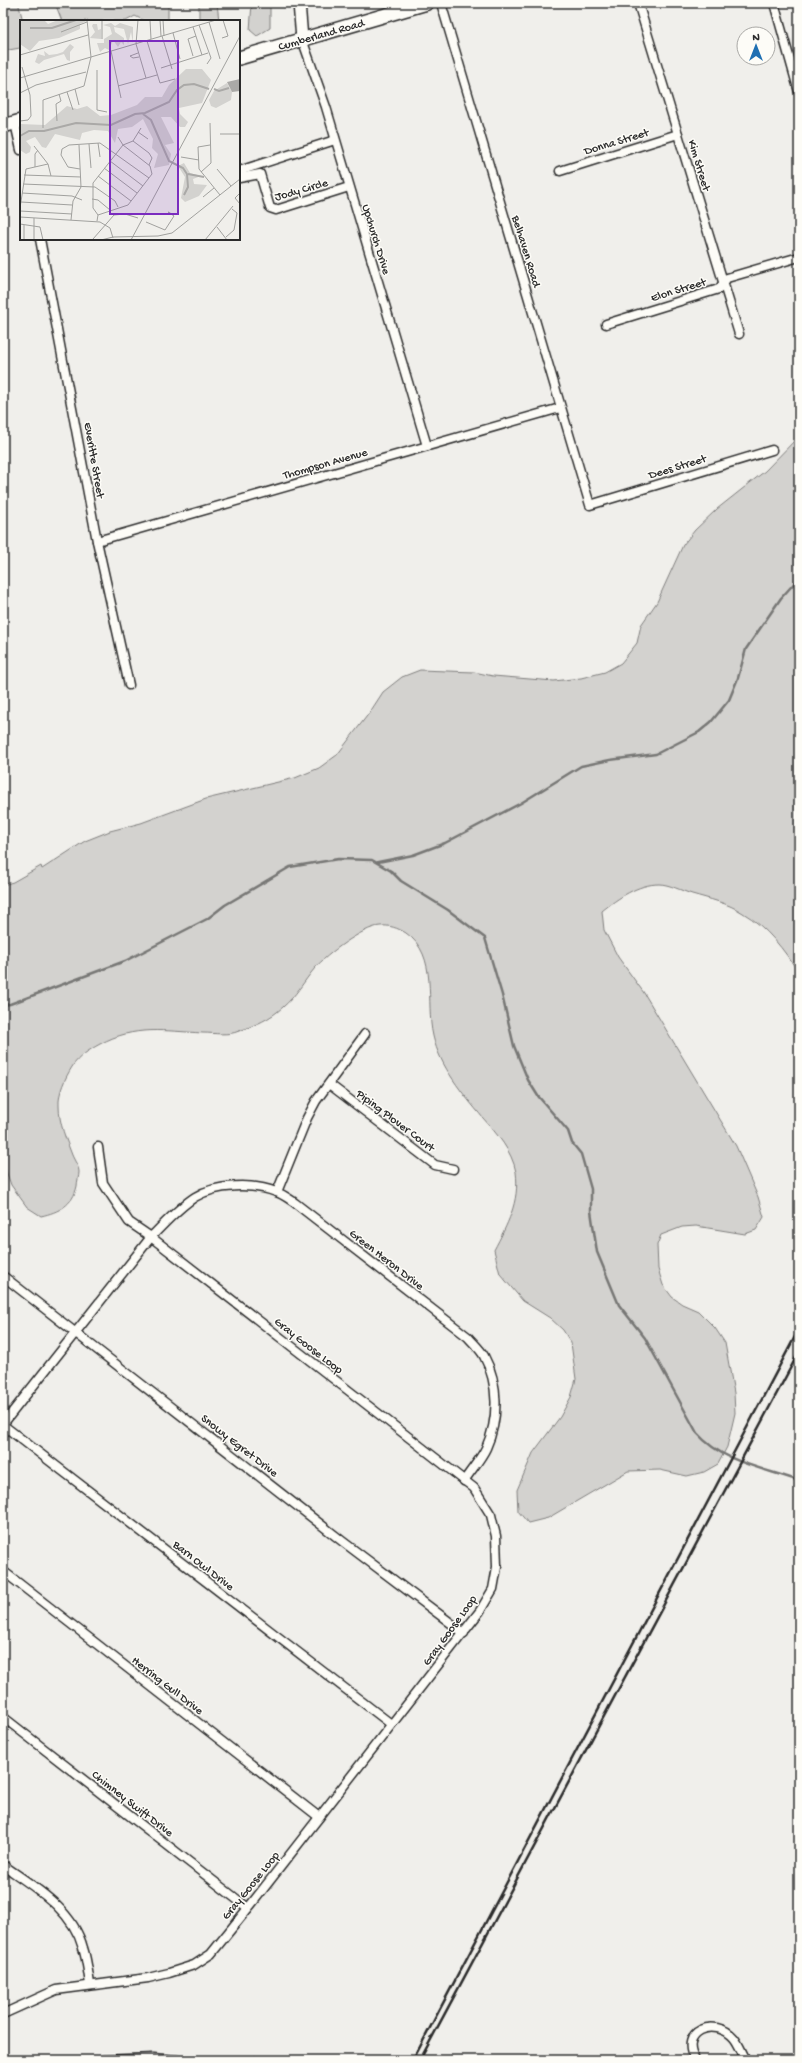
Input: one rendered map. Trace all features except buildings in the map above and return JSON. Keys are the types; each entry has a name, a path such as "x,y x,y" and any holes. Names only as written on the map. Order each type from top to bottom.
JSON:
{"main road":[{"name":"Cumberland Road","path":"240,58 427,3"}],"street":[{"path":"299,3 302,39"},
{"name":"Belhaven Road","path":"441,3 590,505"},
{"name":"Kim Street","path":"638,3 739,334"},
{"path":"774,3 799,92"},
{"name":"Upchurch Drive","path":"302,39 326,107 427,446"},
{"path":"13,123 20,147"},
{"name":"Donna Street","path":"560,170 678,134"},
{"path":"240,171 335,140"},
{"name":"Jody Circle","path":"240,178 260,174 270,208 276,210 349,187"},
{"name":"Everitte Street","path":"40,240 97,541 129,685"},
{"name":"Elon Street","path":"606,324 719,288 727,278 799,257"},
{"name":"Thompson Avenue","path":"97,541 560,408"},
{"name":"Dees Street","path":"590,505 772,450"},
{"path":"277,1192 306,1118 316,1101 365,1034"},
{"name":"Piping Plover Court","path":"329,1084 435,1165 453,1169"},
{"name":"Gray Goose Loop","path":"3,2014 56,1990 90,1984 148,1978 194,1965 211,1954 464,1633 480,1611 493,1589 497,1567 496,1536 491,1515 474,1488 151,1237 129,1222 103,1183 98,1147"},
{"name":"Green Heron Drive","path":"151,1237 180,1208 196,1196 212,1190 244,1186 277,1192 295,1202 468,1337 483,1355 492,1375 496,1401 495,1426 486,1449 464,1481"},
{"path":"3,1425 151,1237"},
{"name":"Snowy Egret Drive","path":"3,1276 342,1541 464,1633"},
{"name":"Barn Owl Drive","path":"3,1425 391,1724"},
{"name":"Herring Gull Drive","path":"3,1571 319,1817"},
{"name":"Chimney Swift Drive","path":"3,1717 248,1908"},
{"path":"3,1866 57,1905 70,1920 83,1947 90,1984"},
{"path":"695,2060 691,2048 693,2036 699,2029 708,2028 718,2028 734,2038 746,2060"},
{"path":"103,2060 153,2058 177,2060"}],"shaded area":[{"path":"3,3 20,3 19,6 23,20 20,20 20,48 3,51"},
{"path":"55,3 168,3 168,20 143,20 135,16 128,20 62,20"},
{"path":"199,3 217,3 219,20 199,20"},
{"path":"252,3 270,3 270,28 257,36 250,30"},
{"path":"799,436 799,973 774,940 752,919 725,904 671,886 659,884 643,886 615,901 602,911 604,930 618,957 644,993 736,1146 758,1197 764,1217 756,1230 745,1234 696,1226 682,1227 661,1235 657,1245 658,1269 663,1285 672,1297 682,1304 698,1311 715,1328 725,1343 734,1393 735,1413 727,1447 718,1464 704,1472 687,1476 660,1470 628,1471 548,1518 528,1523 518,1511 517,1490 533,1453 560,1417 571,1397 576,1379 571,1343 563,1330 550,1318 523,1301 500,1274 494,1250 508,1222 514,1203 517,1183 514,1164 494,1130 460,1090 441,1059 436,1047 431,1023 427,967 423,954 416,943 406,933 390,926 380,926 364,931 345,942 327,956 315,968 288,1003 273,1015 257,1024 235,1033 226,1034 162,1031 138,1032 113,1038 84,1054 74,1063 67,1076 62,1086 59,1101 59,1113 63,1131 79,1170 77,1186 69,1203 59,1210 41,1216 27,1207 11,1185 3,1162 3,885 13,882 41,866 42,869 85,841 110,831 141,823 206,799 295,778 319,768 337,755 370,712 383,692 402,677 420,670 474,672 493,676 554,681 581,678 605,672 621,663 637,643 641,625 657,602 683,545 695,530 717,509 765,471"}],"waterway":[{"path":"378,862 413,855 445,843 521,803 581,766 610,760 656,754 699,732 711,722 729,700 738,678 746,649 781,598 799,578"},
{"path":"3,1005 10,1004 125,961 207,919 225,905 290,867 338,859 372,860 391,871 401,881 448,910 485,938 502,995 514,1046 528,1080 538,1096 568,1131 572,1143 581,1154 591,1189 591,1211 597,1252 619,1305 645,1338 697,1433 707,1443 731,1458 799,1481"}],"railway":[{"path":"413,2060 799,1329"},
{"path":"420,2060 799,1352"}]}
